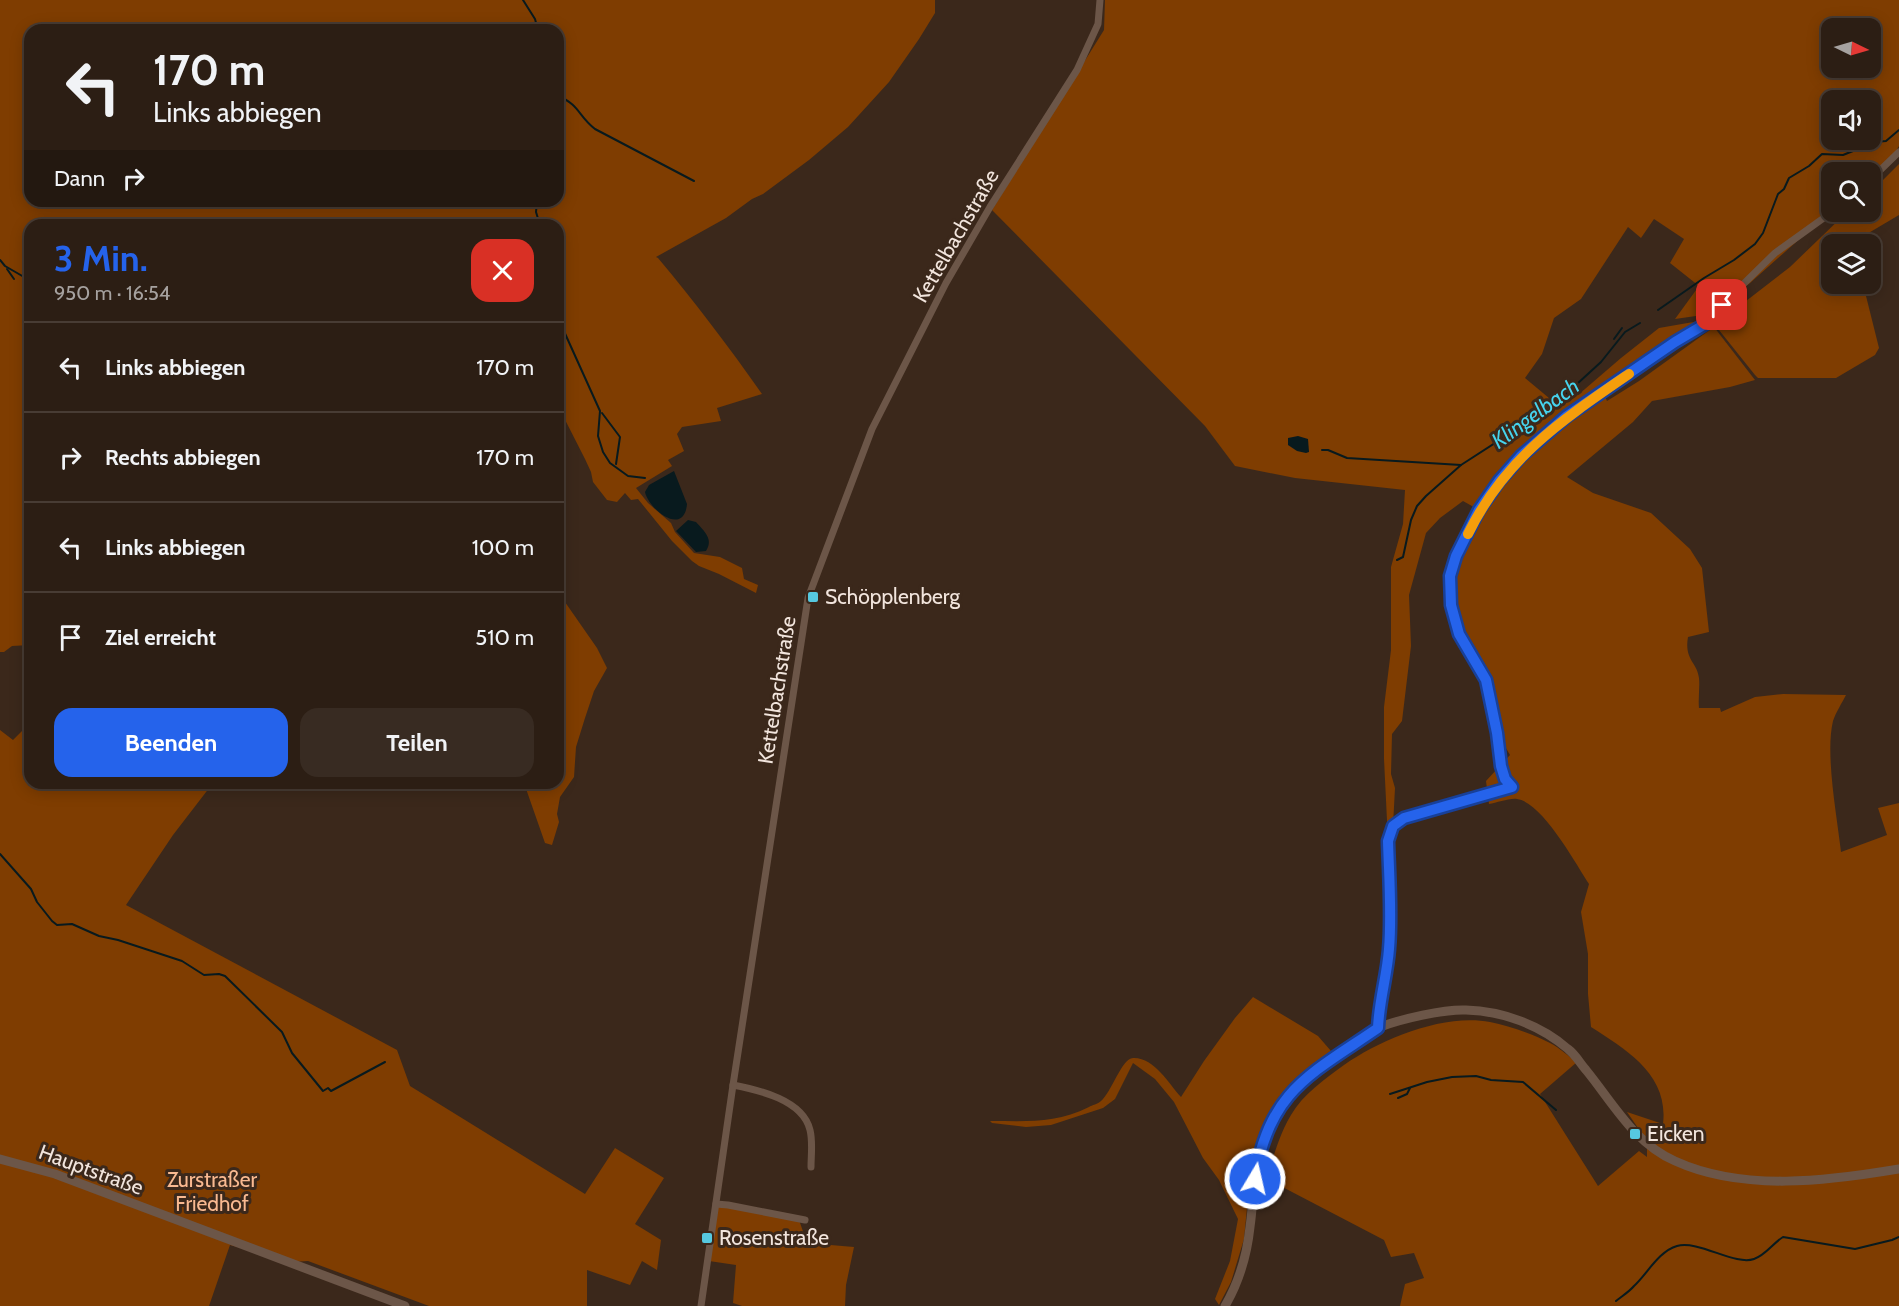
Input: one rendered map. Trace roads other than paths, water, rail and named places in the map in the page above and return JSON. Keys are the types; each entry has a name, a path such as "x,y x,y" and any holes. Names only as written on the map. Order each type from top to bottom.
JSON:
{"main road":[{"path":"1225,1306 1236,1284 1248,1247 1258,1158 1272,1120 1294,1088 1308,1076 1378,1028 1411,1018 1464,1010 1519,1020 1554,1038 1569,1050 1635,1134 1653,1149 1705,1173 1749,1179 1794,1180 1849,1177 1899,1169"},
{"name":"Hauptstraße","path":"0,1159 55,1174 405,1306"}],"street":[{"name":"Kettelbachstraße","path":"701,1306 808,598 872,429 946,282 990,207 1077,70 1098,24 1100,0"},
{"path":"1881,169 1899,152"},
{"path":"1378,1028 1389,946 1388,841 1393,826 1404,818 1512,787 1505,779 1501,766 1486,680 1459,634 1451,605 1450,576 1456,556 1479,510 1499,481 1521,456 1567,416 1712,320 1722,305 1775,253 1821,220"},
{"path":"733,1085 751,1088 773,1096 803,1114 810,1128 811,1167"},
{"path":"716,1204 805,1220"}],"waterway":[{"path":"523,0 536,24"},
{"path":"564,99 595,129 694,181"},
{"name":"Klingelbach","path":"1658,310 1755,244 1763,233 1778,194 1784,189 1789,178 1809,166 1822,154 1843,155 1858,149 1866,151 1874,142 1886,141 1899,130"},
{"path":"536,207 538,219"},
{"path":"0,260 5,266 24,277"},
{"path":"7,269 14,279"},
{"name":"Klingelbach","path":"1397,560 1403,557 1411,520 1417,506 1426,496 1461,465 1554,405 1601,362 1625,332 1640,323"},
{"path":"1614,339 1622,328"},
{"path":"564,331 600,411 598,436 603,452 610,463 628,476 645,478"},
{"name":"Klingelbach","path":"1562,394 1568,387"},
{"path":"602,413 620,437 616,464"},
{"path":"1322,450 1328,450 1347,458 1461,465"},
{"path":"0,854 31,889 37,902 57,925 72,924 99,936 182,961 204,975 225,976 282,1032 292,1053 323,1091 328,1088 331,1091 385,1062"},
{"path":"1390,1094 1427,1082 1452,1077 1476,1076 1491,1080 1523,1082 1556,1110"},
{"path":"1398,1098 1407,1094 1410,1088"},
{"path":"1616,1301 1632,1288 1659,1258 1677,1246 1696,1246 1746,1260 1762,1255 1783,1237 1855,1249 1899,1237"}],"place":[{"name":"Schöpplenberg","path":"813,597"},
{"name":"Eicken","path":"1635,1134"},
{"name":"Rosenstraße","path":"707,1238"}],"park label":[{"name":"Zurstraßer Friedhof","path":"212,1192"}]}
